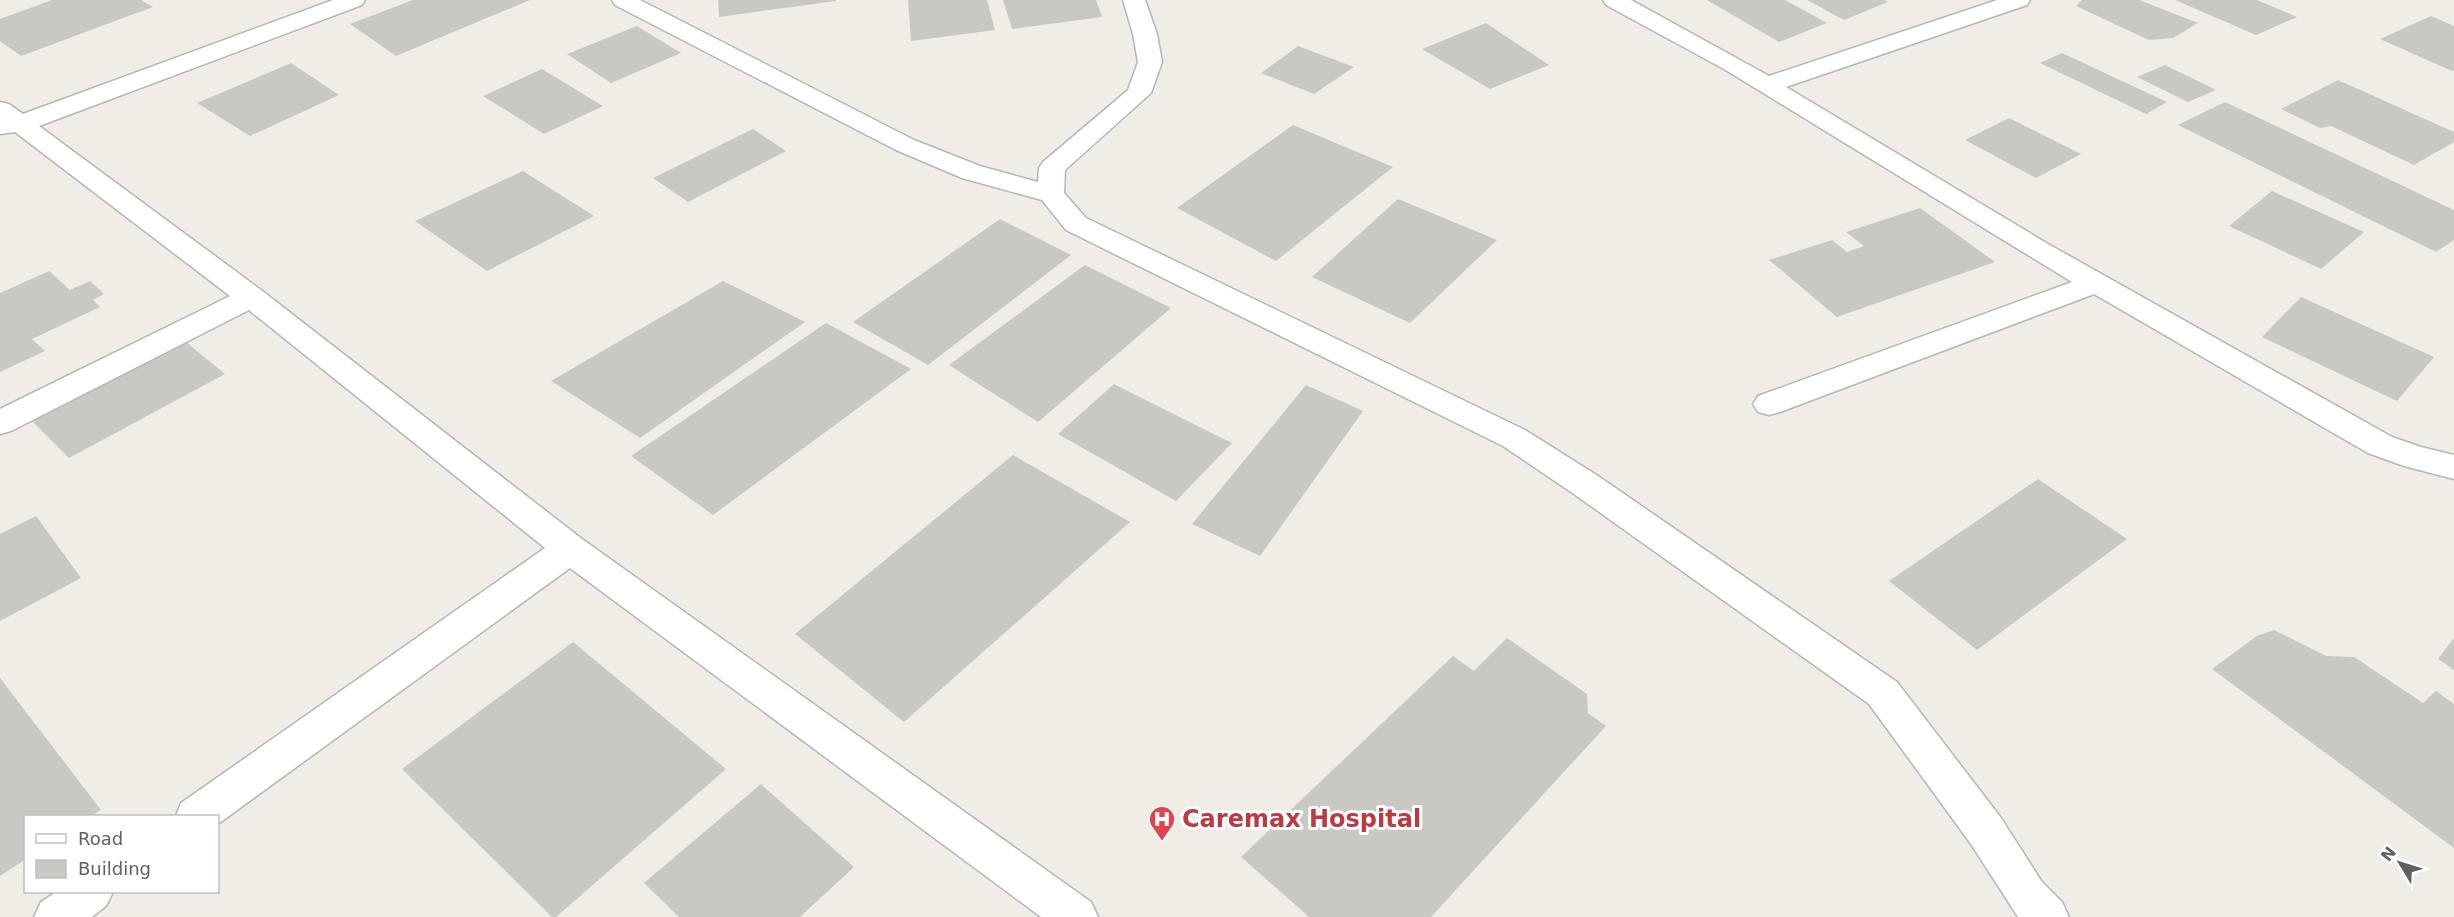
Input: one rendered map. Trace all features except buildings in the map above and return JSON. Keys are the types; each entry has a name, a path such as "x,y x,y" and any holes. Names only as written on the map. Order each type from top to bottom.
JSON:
{"street":[{"path":"7,120 354,0"},
{"path":"623,0 905,146 971,172 1051,194 1076,225 1514,438 1586,485 1883,693 1986,831 2027,896 2047,917"},
{"path":"1051,194 1052,168 1139,93 1150,62 1145,34 1134,0"},
{"path":"1614,0 1732,64 2096,283 2380,445 2416,458 2451,464"},
{"path":"1767,85 2019,0"},
{"path":"7,120 251,297 570,549 1076,917"},
{"path":"1769,404 2096,283"},
{"path":"0,423 251,297"},
{"path":"197,815 570,549"},
{"path":"56,917 89,893"}],"place":[{"name":"Caremax Hospital","path":"1162,842"}]}
